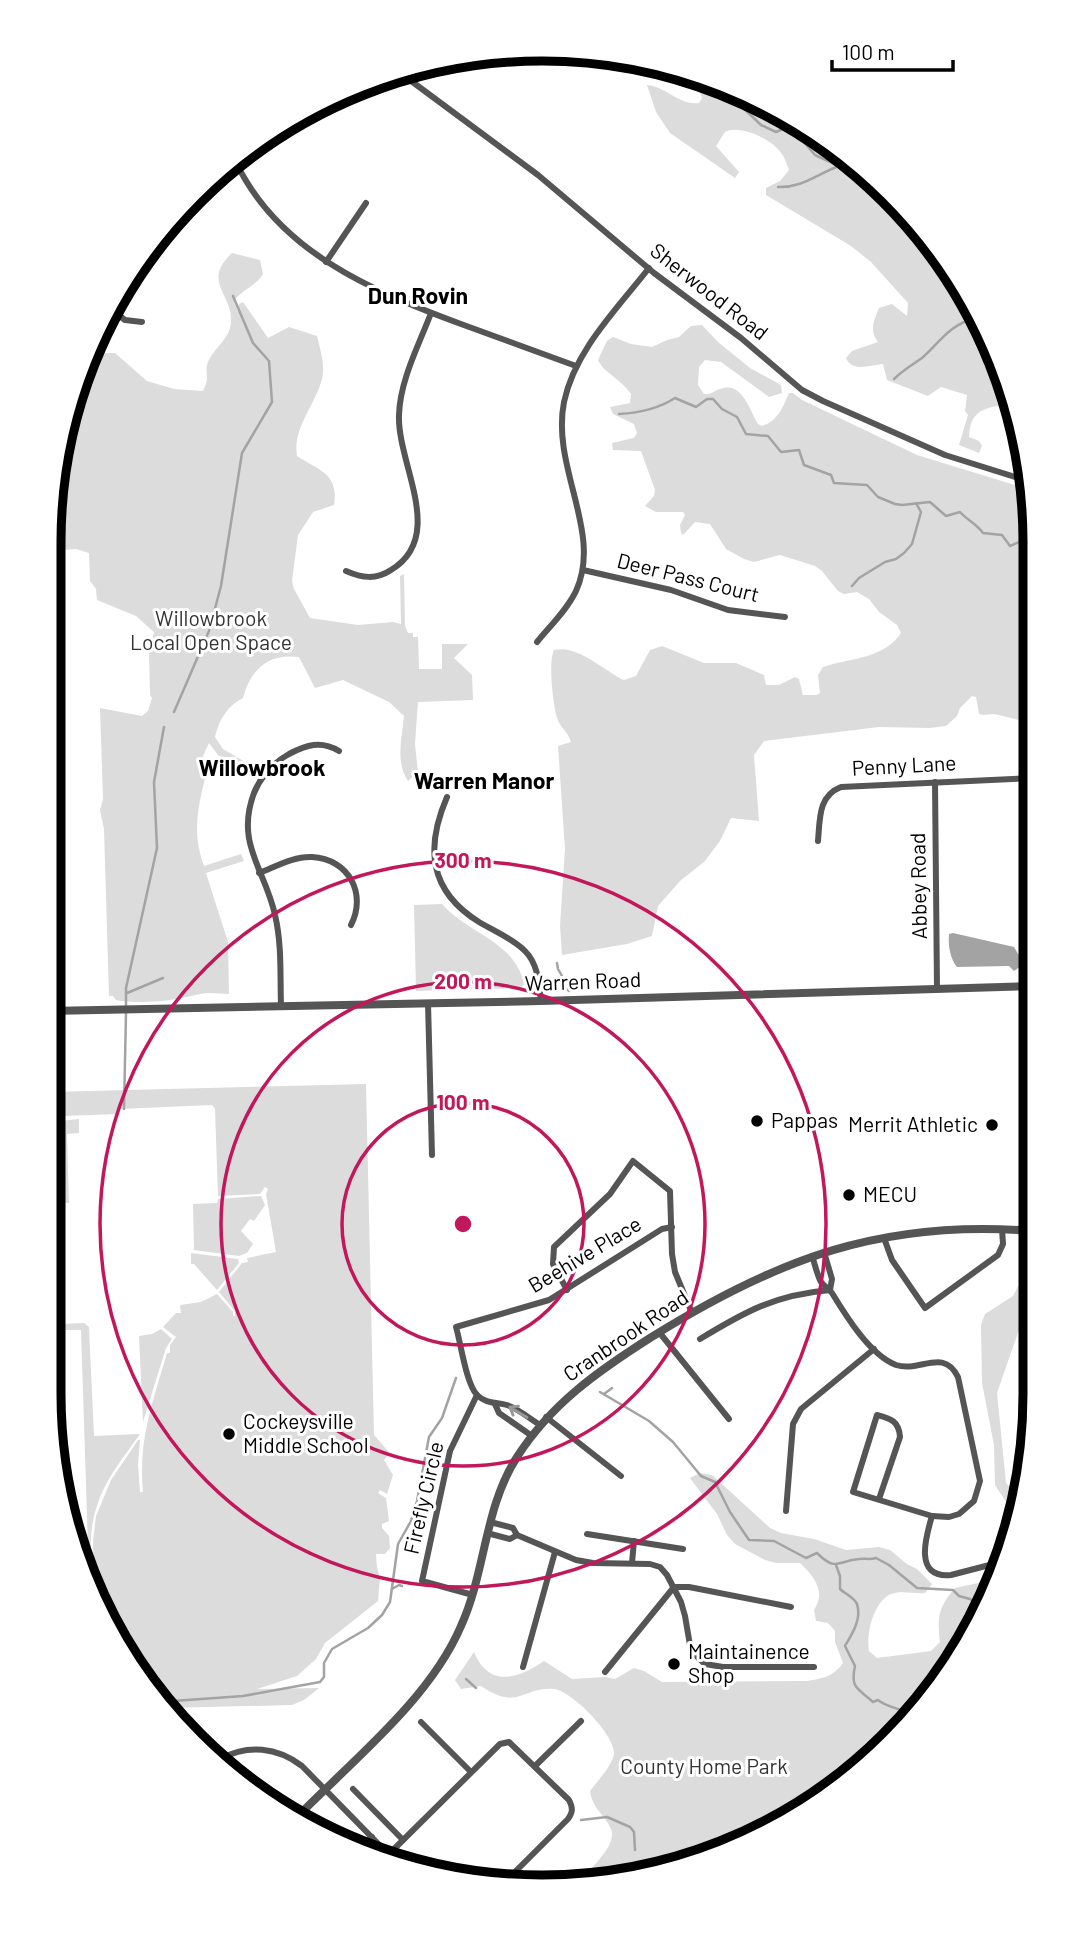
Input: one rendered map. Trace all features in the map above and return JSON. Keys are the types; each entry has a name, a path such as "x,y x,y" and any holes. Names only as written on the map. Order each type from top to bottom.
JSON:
{"street":[{"name":"Sherwood Road","path":"410,80 538,175 649,268 811,395 945,455 1019,478"},
{"path":"239,169 264,205 295,237 326,262 371,288 431,313 576,366"},
{"path":"326,262 366,203"},
{"path":"537,642 569,602 583,570 582,531 561,443 563,406 576,366 649,268"},
{"path":"346,571 360,577 381,575 402,562 415,542 418,518 402,444 399,414 405,383 431,313"},
{"path":"119,315 125,320 142,321"},
{"name":"Deer Pass Court","path":"583,570 671,590 727,610 785,617"},
{"path":"281,1006 278,929 272,905 252,855 247,825 248,812 258,783 276,762 299,749 319,744 339,751"},
{"name":"Penny Lane","path":"818,841 822,803 835,790 855,785 1023,778"},
{"name":"Abbey Road","path":"934,782 937,989"},
{"path":"447,797 438,817 434,845 436,873 454,904 525,951 537,969 541,1001"},
{"path":"259,873 301,858 314,857 338,866 355,885 358,897 358,906 351,925"},
{"name":"Warren Road","path":"61,1011 541,1001 1023,986"},
{"path":"428,1003 432,1155"},
{"path":"567,1290 553,1264 554,1247 610,1194 634,1161 670,1191 672,1227"},
{"name":"Beehive Place","path":"477,1395 456,1327 534,1306 567,1290 662,1229 672,1227 675,1272 692,1313"},
{"path":"884,1238 892,1260 925,1308 998,1255 1003,1244 1002,1229"},
{"name":"Cranbrook Road","path":"303,1811 408,1706 430,1679 457,1636 473,1595 490,1522 508,1473 546,1417 585,1382 692,1313 751,1281 812,1256 884,1238 935,1230 1023,1230"},
{"path":"824,1252 832,1279 830,1290"},
{"path":"812,1256 821,1282 874,1349 888,1360 904,1367 943,1362 955,1370 958,1377 980,1481 974,1502 967,1509 949,1517 932,1516 853,1492 877,1415 892,1420 899,1429 900,1437 880,1499"},
{"path":"700,1339 782,1297 830,1290"},
{"path":"659,1332 729,1419"},
{"path":"786,1511 795,1416 800,1409 874,1349"},
{"path":"477,1395 495,1404 514,1408 540,1425"},
{"name":"Firefly Circle","path":"473,1595 422,1581 450,1451 477,1395"},
{"path":"495,1404 499,1413 531,1436"},
{"path":"546,1417 621,1476"},
{"path":"932,1516 924,1551 925,1559 935,1572 943,1576 951,1575 991,1565"},
{"path":"490,1522 513,1528 517,1535 576,1560 650,1564 660,1567 674,1587 685,1616 691,1651 705,1664 723,1667 814,1667"},
{"path":"488,1533 510,1539 517,1535"},
{"path":"587,1534 683,1549"},
{"path":"632,1563 634,1541"},
{"path":"523,1667 555,1552"},
{"path":"674,1587 689,1587 790,1608"},
{"path":"605,1672 674,1587"},
{"path":"535,1766 581,1721"},
{"path":"421,1722 471,1772"},
{"path":"393,1851 504,1742 514,1745 573,1807 572,1814 515,1874"},
{"path":"227,1757 251,1750 277,1752 290,1757 383,1848"},
{"path":"353,1789 403,1840"},
{"path":"367,1841 372,1837"}],"green space":[{"path":"647,85 685,102 699,103 702,98 697,87 755,111 809,142 882,202 923,249 942,275 973,329 1003,409 998,406 985,409 973,419 969,437 979,441 982,446 979,453 959,445 968,415 965,411 967,395 941,387 928,396 887,380 883,364 857,367 849,363 846,358 852,351 878,342 873,330 879,308 892,304 907,316 908,303 871,262 851,246 766,195 766,188 780,181 789,170 778,149 748,132 725,132 716,146 739,172 735,178 670,133 656,112"},
{"name":"Willowbrook Local Open Space","path":"232,253 260,260 263,274 234,301 238,312 239,304 243,302 268,338 289,327 317,336 322,355 323,374 320,385 296,445 297,456 331,480 335,495 334,505 313,512 298,535 292,581 310,618 358,625 393,622 401,624 400,576 404,574 405,626 408,633 418,637 419,669 442,669 442,644 468,644 454,658 472,675 473,700 418,702 415,744 418,772 408,781 400,758 404,716 389,702 343,680 315,688 299,657 278,658 262,665 251,679 243,698 224,714 215,737 223,749 257,769 253,775 218,755 209,743 203,756 208,765 197,827 204,866 241,854 244,861 206,873 228,942 229,994 203,993 148,1002 116,1000 109,996 104,829 100,810 103,799 100,708 142,716 148,711 152,698 149,653 154,632 136,616 97,600 96,589 90,581 89,553 76,549 61,550 65,479 78,418 100,353 115,353 147,381 174,389 203,391 209,360 230,328 229,307 219,282 223,264"},
{"path":"702,325 750,368 781,385 782,393 769,397 721,362 705,360 699,367 698,385 704,394 728,387 734,389 744,398 758,424 762,426 772,421 789,393 793,393 802,400 917,455 1020,487 1023,542 1023,721 994,714 979,714 976,697 972,696 946,726 879,727 764,741 754,755 759,821 731,818 720,841 704,862 680,881 658,906 652,936 627,944 562,955 560,926 565,849 558,746 571,742 555,712 551,674 554,650 563,649 581,654 624,680 636,676 650,650 662,646 704,663 736,663 764,675 766,685 779,685 795,677 799,679 803,695 817,695 820,693 818,675 823,667 876,653 894,642 901,633 897,625 879,612 869,599 857,592 844,594 838,591 815,566 780,555 754,562 744,559 726,549 710,524 695,522 683,535 680,525 685,515 683,512 656,512 645,506 654,496 655,490 641,451 613,450 612,443 634,438 637,433 634,424 613,414 610,407 630,403 631,394 598,360 607,341 613,337 631,344 652,347 679,337 691,326"},
{"path":"442,904 511,958 519,969 524,984 521,988 416,991 414,905"},
{"name":"Cockeysville Middle School","path":"366,1084 374,1435 388,1451 389,1454 384,1460 393,1475 387,1494 380,1490 378,1493 386,1498 389,1521 382,1524 382,1528 389,1536 390,1548 385,1554 376,1554 380,1578 378,1601 325,1643 316,1659 297,1676 257,1689 319,1688 304,1700 292,1705 178,1708 142,1661 111,1607 94,1566 96,1516 111,1480 138,1440 140,1492 143,1492 143,1455 148,1421 167,1353 170,1353 170,1345 176,1337 163,1327 176,1313 181,1313 180,1305 201,1302 217,1294 235,1316 235,1311 219,1292 242,1263 248,1262 247,1258 276,1252 266,1194 268,1189 265,1187 260,1194 218,1196 215,1109 212,1105 119,1109 119,1114 61,1116 61,1092"},
{"path":"79,1119 79,1133 67,1134 69,1203 61,1200 61,1121"},
{"path":"261,1196 265,1205 254,1221 250,1219 241,1231 253,1244 247,1253 239,1256 194,1250 193,1204"},
{"path":"191,1253 238,1259 239,1263 217,1290 194,1264 191,1264"},
{"path":"1018,1286 1023,1287 1023,1318 997,1393 1006,1483 1013,1491 1009,1506 995,1485 994,1445 982,1383 981,1325 985,1314 1013,1296"},
{"path":"84,1323 89,1327 94,1436 140,1434 100,1496 91,1535 91,1560 88,1552 81,1330 61,1330 61,1324"},
{"path":"161,1329 172,1339 166,1348 143,1422 139,1336"},
{"name":"County Home Park","path":"700,1473 712,1475 770,1528 781,1533 814,1539 846,1550 879,1547 890,1550 917,1569 932,1584 925,1593 891,1594 875,1611 869,1636 869,1651 877,1658 931,1651 940,1642 939,1619 942,1607 955,1588 984,1582 958,1634 923,1687 882,1734 835,1775 782,1810 726,1838 636,1866 588,1873 606,1850 612,1836 611,1829 594,1803 590,1791 611,1763 613,1746 592,1716 571,1697 554,1689 543,1689 512,1698 481,1686 461,1689 455,1680 474,1652 488,1671 505,1677 524,1672 544,1661 572,1679 615,1679 634,1668 662,1682 807,1681 831,1674 843,1663 835,1642 835,1631 828,1623 816,1621 814,1610 819,1591 810,1574 800,1563 765,1560 735,1544 690,1478"}],"shaded area":[{"path":"949,934 1014,947 1021,959 1021,966 1014,971 1009,966 957,967 949,947"}],"waterway":[{"path":"739,104 761,125 776,132 785,128"},
{"path":"798,136 815,155 842,167"},
{"path":"778,187 802,183 839,166"},
{"path":"174,712 209,631 221,586 242,453 272,402 269,361 253,343 233,296"},
{"path":"894,379 922,358 952,329 968,321"},
{"path":"619,414 648,410 675,398 696,407 707,399 713,399 722,409 737,417 746,434 768,436 781,452 799,450 804,465 831,475 834,483 867,485 878,497 895,504 930,502 946,516 960,512 983,533 1002,535 1010,546 1023,540"},
{"path":"852,586 859,578 885,562 896,559 912,544 921,512 916,503"},
{"path":"126,1006 126,988 157,848 154,782 164,727"},
{"path":"557,963 562,976 560,982 569,991"},
{"path":"127,993 163,978"},
{"path":"124,1109 126,1013"},
{"path":"173,1701 243,1696 320,1682 324,1677 324,1663 332,1649 368,1628 382,1615 390,1602 398,1544 411,1521 417,1501 429,1437 442,1418 456,1378"},
{"path":"604,1394 612,1388"},
{"path":"600,1392 649,1421 673,1442 701,1476 715,1482 730,1512 749,1540 774,1541 806,1558 817,1553 833,1564 876,1558 917,1588 953,1590 959,1596 975,1603"},
{"path":"836,1565 840,1576 840,1589 854,1600 858,1610 856,1626 845,1646 855,1666 855,1684 859,1691 873,1702 878,1700 903,1711"},
{"path":"392,1589 402,1586"},
{"path":"466,1679 476,1688"},
{"path":"581,1820 607,1817 630,1827 634,1832 635,1850"}],"place":[{"name":"Pappas","path":"757,1121"},
{"name":"Merrit Athletic","path":"992,1125"},
{"name":"MECU","path":"849,1195"},
{"name":"Cockeysville Middle School","path":"229,1434"},
{"name":"Maintainence Shop","path":"674,1664"}],"district":[{"name":"Dun Rovin","path":"418,296"},
{"name":"Willowbrook","path":"262,768"},
{"name":"Warren Manor","path":"484,781"}]}
